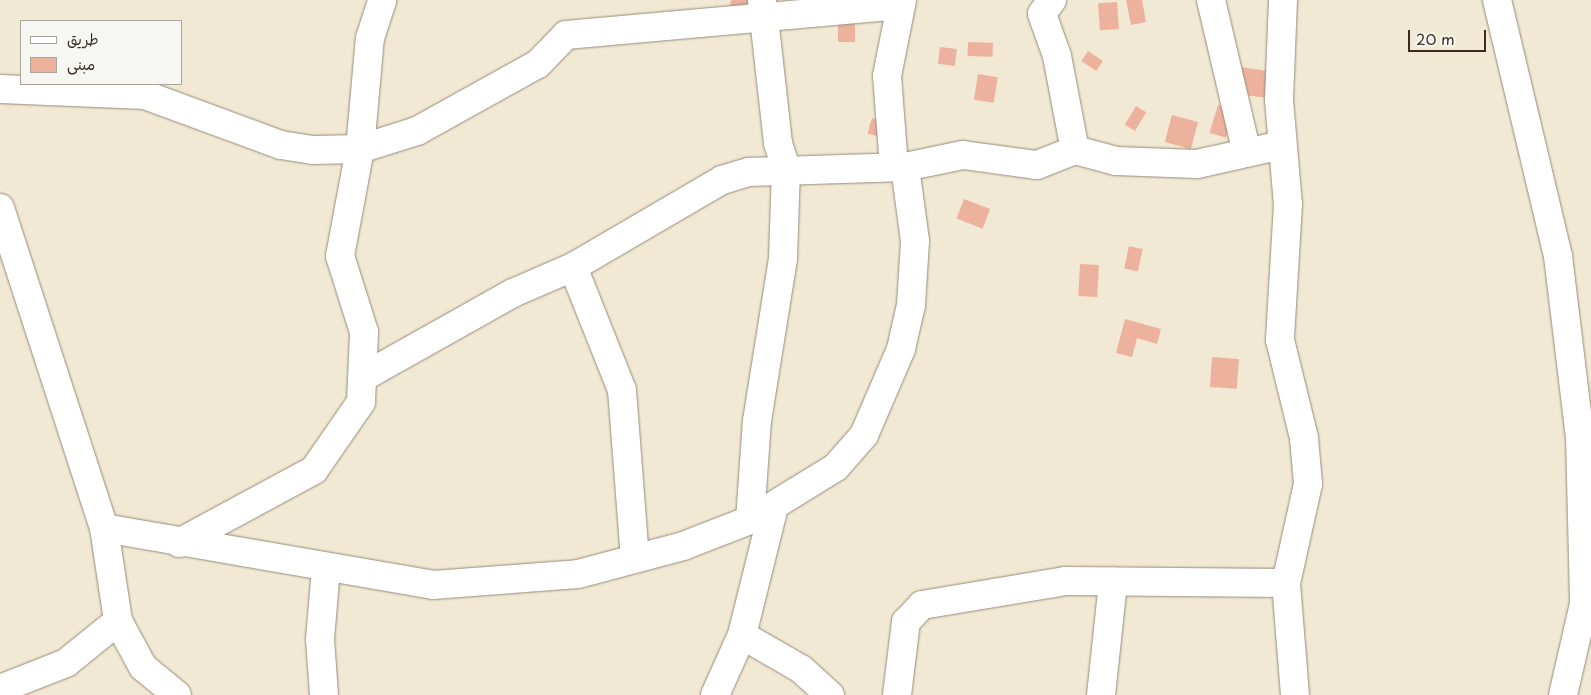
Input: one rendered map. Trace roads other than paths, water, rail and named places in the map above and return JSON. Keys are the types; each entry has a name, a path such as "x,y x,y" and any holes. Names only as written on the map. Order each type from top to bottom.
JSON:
{"street":[{"path":"179,543 314,470 361,402 365,376 364,332 340,256 360,149 370,38 382,0"},
{"path":"1052,0 1042,14 1057,56 1076,150"},
{"path":"1211,0 1247,153"},
{"path":"1283,0 1282,144 1288,204 1280,340 1304,438 1308,484 1286,583 1295,695"},
{"path":"1497,0 1558,256 1580,437 1584,604 1563,695"},
{"path":"0,89 145,95 280,145 313,150 360,149 417,131 538,64 566,35 763,8 902,2 887,76 899,167 915,241 911,305 901,349 864,436 836,467 774,507 750,520 634,559 578,574 433,585 326,569 104,528"},
{"path":"750,520 757,421 783,259 786,168 778,143 763,8"},
{"path":"365,376 513,292 573,267 722,180 786,168 899,167 963,155 1037,165 1076,150 1116,161 1154,165 1197,164 1282,144"},
{"path":"0,208 104,528 118,621 143,667 177,695"},
{"path":"573,267 622,390 634,559"},
{"path":"715,695 742,635 774,507"},
{"path":"324,695 320,639 326,569"},
{"path":"897,695 906,622 922,605 1065,581 1286,583"},
{"path":"1102,695 1113,582"},
{"path":"0,689 66,663 118,621"},
{"path":"742,635 800,669 830,695"}]}
